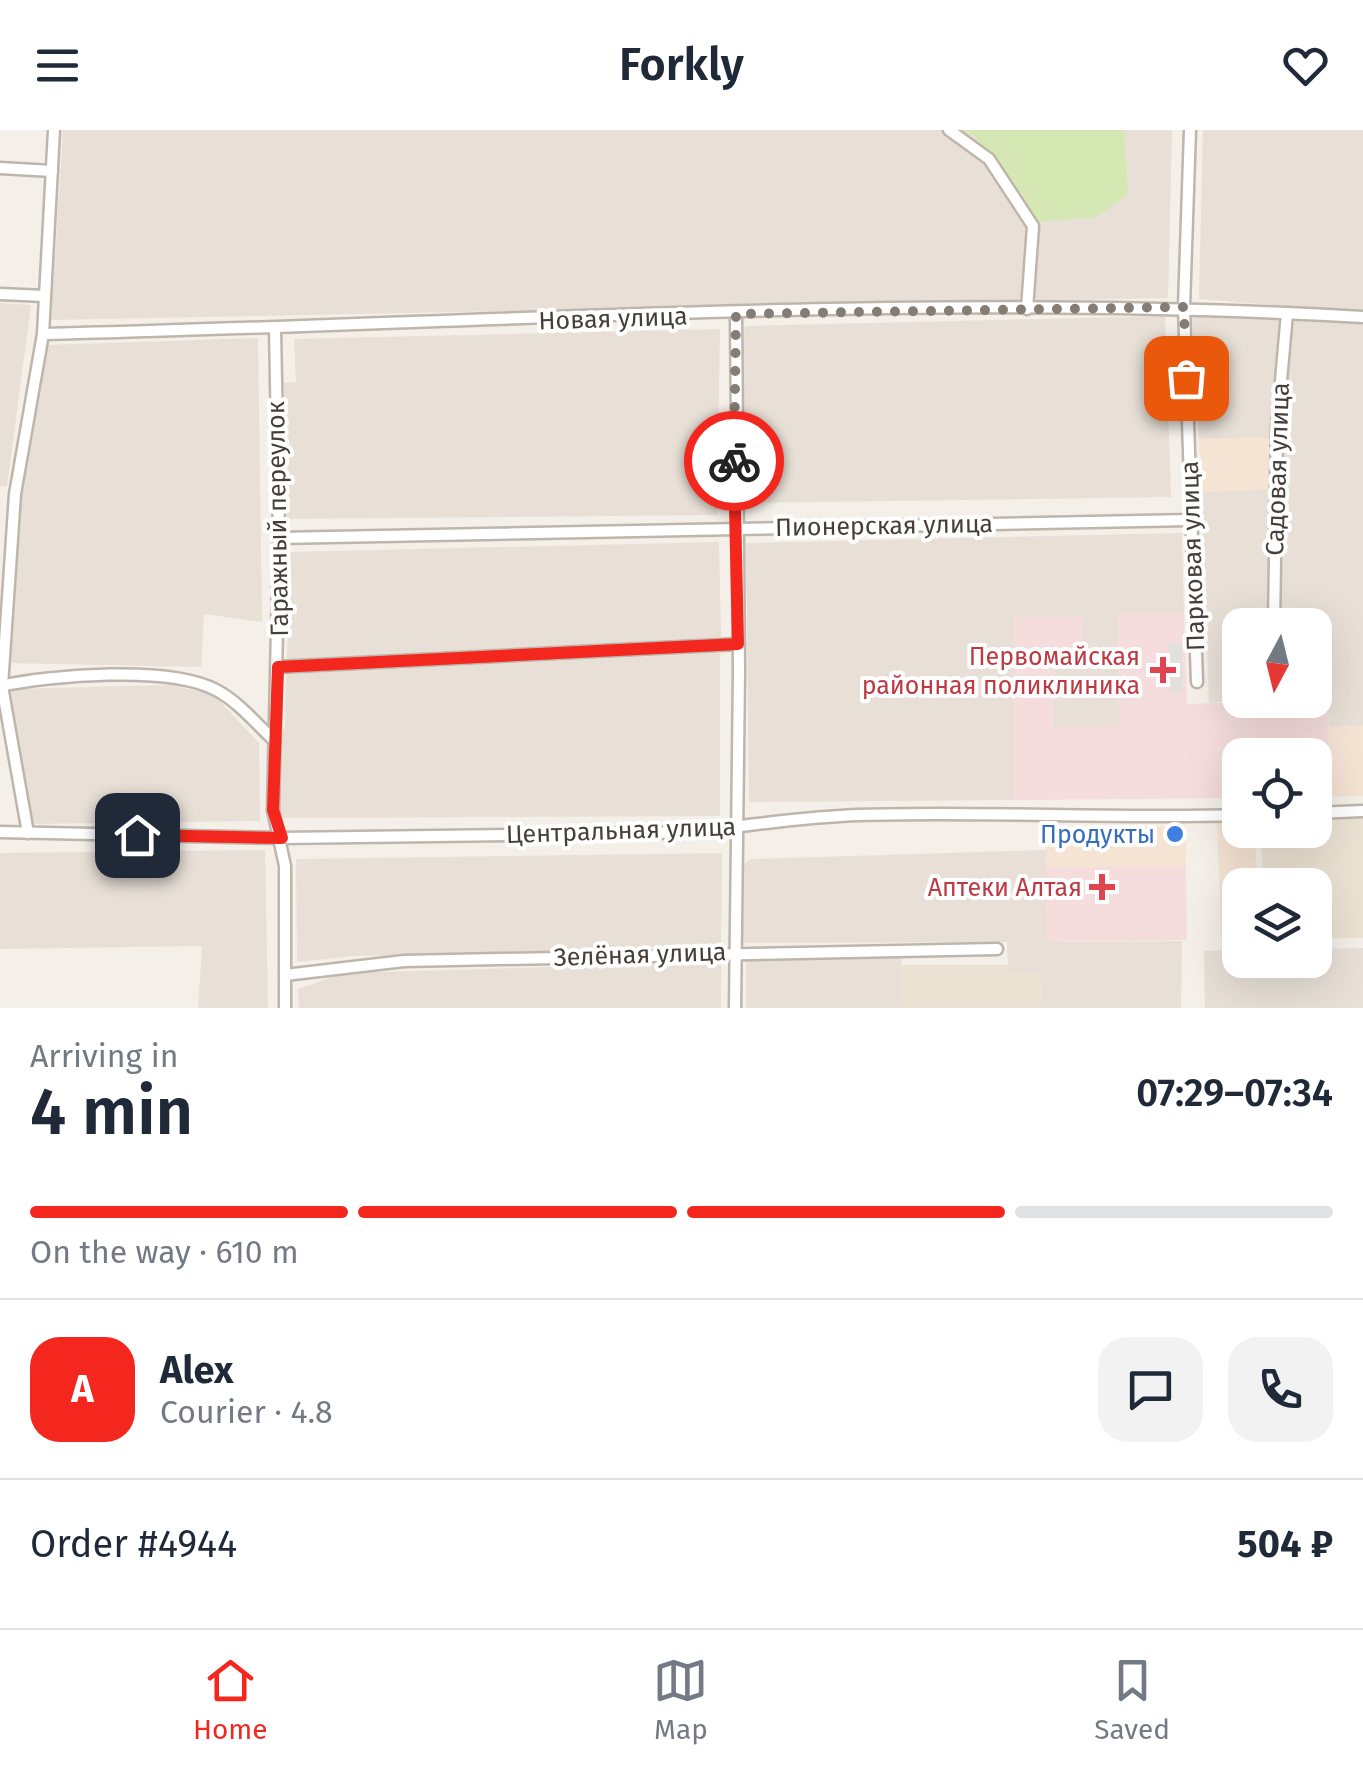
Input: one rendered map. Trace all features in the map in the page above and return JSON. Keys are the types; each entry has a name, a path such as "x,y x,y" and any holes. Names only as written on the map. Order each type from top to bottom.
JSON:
{"street":[{"path":"28,833 1,686 15,494 43,334 54,130"},
{"path":"948,130 989,159 1033,226 1026,309"},
{"name":"Парковая улица","path":"1190,130 1184,307 1197,682"},
{"path":"0,168 52,171"},
{"path":"0,294 45,296"},
{"name":"Новая улица","path":"43,334 736,314 1184,307 1363,318"},
{"name":"Садовая улица","path":"1274,608 1277,426 1287,313"},
{"path":"735,1008 736,314"},
{"name":"Гаражный переулок","path":"274,329 279,538 273,810 282,838 285,1008"},
{"path":"0,493 15,494"},
{"name":"Пионерская улица","path":"279,538 1190,520"},
{"path":"278,667 738,644"},
{"path":"1,686 54,676 194,682 234,701 275,741"},
{"name":"Центральная улица","path":"0,832 282,838 736,829 783,818 888,814 1034,812 1102,819 1222,816"},
{"path":"1332,813 1363,812"},
{"name":"Зелёная улица","path":"284,975 404,960 997,949"}],"shaded area":[{"path":"63,130 1172,130 1168,298 51,320"},
{"path":"1203,130 1363,130 1363,312 1199,299"},
{"path":"0,303 31,305 7,486 0,486"},
{"path":"1192,314 1363,321 1363,726 1329,727 1332,608 1222,608 1222,701 1209,703 1202,492 1267,489 1269,438 1199,438"},
{"path":"1165,316 1171,497 744,503 740,367 745,326"},
{"path":"720,329 717,515 284,519 281,383 296,382 294,339"},
{"path":"258,338 262,622 204,614 201,667 9,663 18,518 47,345"},
{"path":"1199,438 1270,438 1268,489 1202,492"},
{"path":"1182,533 1184,613 1118,614 1120,727 1054,728 1053,656 1014,617 1014,800 749,802 746,543"},
{"path":"719,542 721,637 287,662 290,552"},
{"path":"1184,613 1187,704 1222,703 1222,718 1328,718 1329,738 1222,738 1222,798 1014,800 1014,617 1083,617 1083,656 1053,657 1054,727 1119,727 1118,614"},
{"path":"1168,643 1182,643 1183,693 1170,693"},
{"path":"720,653 720,816 279,818 279,734 285,727 286,674"},
{"path":"171,685 214,695 259,743 260,821 30,824 10,689"},
{"path":"1363,726 1363,796 1332,797 1329,727"},
{"path":"1363,816 1363,938 1332,939 1332,868 1262,868 1262,848 1332,848 1332,817"},
{"path":"1217,820 1222,820 1222,848 1256,848 1256,868 1222,868 1221,938"},
{"path":"1186,826 1186,866 1046,868 1046,828"},
{"path":"265,850 268,1008 198,1008 202,946 0,949 0,853"},
{"path":"1046,850 1048,942 1182,941 1181,1008 1041,1008 1040,974 1008,973 1007,942 741,943 743,865 750,859"},
{"path":"722,853 721,948 355,956 297,962 296,859"},
{"path":"1186,866 1187,940 1047,942 1046,868"},
{"path":"1363,948 1363,1008 1205,1008 1204,951 1222,950 1222,978 1332,978 1332,949"},
{"path":"901,956 902,1008 746,1008 746,957"},
{"path":"721,962 721,1008 299,1008 298,989 344,973"},
{"path":"901,965 1008,965 1009,973 1040,974 1041,1008 902,1008"}],"green space":[{"path":"962,130 1124,130 1128,194 1096,217 1039,222 1028,211 1023,194 996,177 975,136"}],"way so far":[{"path":"734,461 736,314 1184,307 1186,378"}],"place":[{"name":"Первомайская районная поликлиника","path":"1163,670"},
{"name":"Продукты","path":"1175,834"},
{"name":"Аптеки Алтая","path":"1102,887"}],"route":[{"path":"137,835 282,838 273,810 278,667 738,644 734,461"}]}
